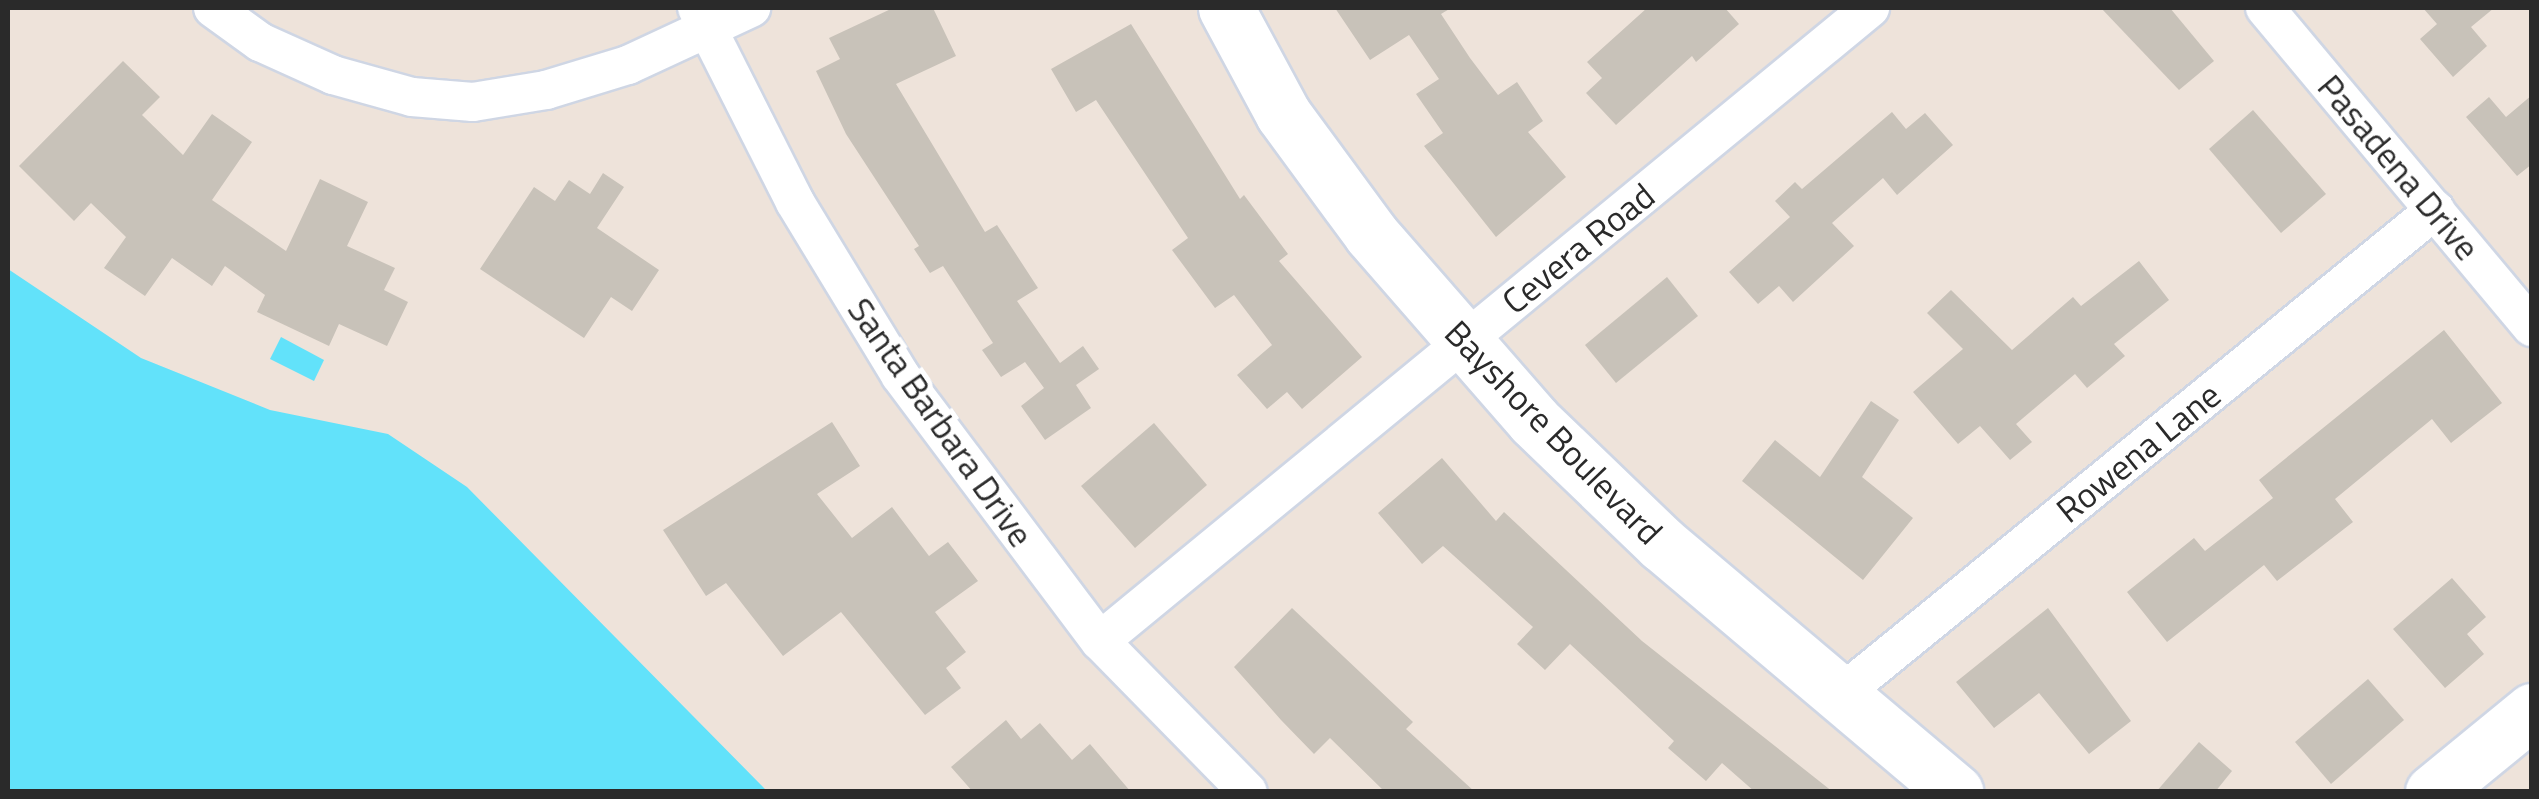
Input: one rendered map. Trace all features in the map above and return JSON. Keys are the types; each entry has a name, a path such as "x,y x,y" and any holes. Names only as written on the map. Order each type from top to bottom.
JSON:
{"main road":[{"name":"Bayshore Boulevard","path":"1226,8 1283,114 1371,234 1464,342 1600,487 1955,792"},
{"path":"2433,792 2532,710"}],"street":[{"path":"213,8 260,42 333,75 412,97 474,102 546,90 628,65 701,18 751,8"},
{"name":"Cevera Road","path":"1100,640 1870,8"},
{"name":"Pasadena Drive","path":"2265,8 2532,327"},
{"name":"Santa Barbara Drive","path":"701,18 795,202 900,375 1100,640 1248,792"},
{"name":"Rowena Lane","path":"1840,695 2435,210"}],"water":[{"path":"8,269 141,358 270,410 388,434 467,487 767,791 8,791"},
{"path":"281,337 324,360 314,381 270,359"}],"building":[{"path":"893,8 933,8 956,56 896,84 985,232 997,225 1038,288 1017,301 1060,363 1083,346 1099,369 1076,385 1091,408 1045,440 1021,406 1044,388 1025,362 1001,377 982,350 993,343 943,266 930,273 914,249 919,246 846,134 816,71 840,59 829,38"},
{"path":"1335,8 1451,8 1441,14 1498,95 1517,82 1543,121 1528,132 1566,177 1496,237 1424,146 1443,133 1416,94 1439,79 1409,35 1370,60"},
{"path":"1647,8 1725,8 1739,24 1696,62 1692,56 1616,125 1586,93 1602,78 1587,62"},
{"path":"2101,8 2170,8 2214,61 2179,90"},
{"path":"2423,8 2494,8 2471,27 2487,46 2453,77 2420,39 2437,24"},
{"path":"1131,24 1240,199 1244,195 1288,254 1279,261 1362,357 1302,409 1287,392 1267,409 1237,375 1272,345 1234,295 1215,308 1172,250 1188,238 1096,100 1076,112 1051,69"},
{"path":"123,61 160,97 142,115 183,155 212,114 252,142 212,200 286,251 320,179 368,202 347,246 395,268 384,290 408,302 387,346 339,324 329,346 257,312 265,295 225,266 212,286 172,258 145,296 104,268 126,237 91,203 74,221 19,166"},
{"path":"2532,95 2532,164 2517,176 2466,117 2489,97 2506,117"},
{"path":"2253,110 2326,194 2281,233 2209,149"},
{"path":"1892,112 1906,129 1925,113 1953,145 1897,195 1883,178 1832,223 1854,246 1793,302 1779,286 1758,304 1729,272 1790,217 1775,201 1795,182 1802,189"},
{"path":"603,173 624,187 597,228 659,270 632,311 611,297 584,338 480,269 534,187 555,201 569,180 590,194"},
{"path":"2139,261 2169,300 2114,344 2125,356 2087,388 2075,374 2016,424 2032,442 2010,460 1980,426 1958,444 1913,392 1963,349 1927,313 1951,290 2012,350 2073,297 2081,306"},
{"path":"1667,277 1698,316 1616,383 1585,345"},
{"path":"2444,330 2502,403 2451,443 2432,419 2335,499 2353,522 2277,581 2264,565 2167,642 2127,592 2194,538 2205,551 2273,498 2259,480"},
{"path":"1871,401 1899,420 1862,477 1913,518 1863,580 1742,481 1775,440 1820,477"},
{"path":"832,422 860,466 817,494 852,538 892,507 929,556 948,542 978,581 935,612 966,652 946,668 961,688 925,715 841,612 783,656 726,583 706,596 663,530"},
{"path":"1154,423 1207,485 1135,548 1081,486"},
{"path":"1442,458 1496,521 1504,512 1642,641 1833,792 1755,792 1722,763 1706,781 1668,748 1674,741 1570,644 1545,670 1517,644 1533,627 1443,546 1422,564 1378,513"},
{"path":"2452,578 2486,617 2467,634 2484,654 2445,688 2393,629"},
{"path":"1292,608 1413,722 1406,729 1475,792 1385,792 1330,738 1314,754 1234,667"},
{"path":"2048,608 2131,721 2089,754 2039,693 1994,728 1956,682"},
{"path":"2368,679 2404,720 2331,784 2295,742"},
{"path":"1006,720 1021,739 1040,723 1072,760 1090,744 1131,792 973,792 951,767"},
{"path":"2199,742 2232,771 2215,792 2156,792"}]}
